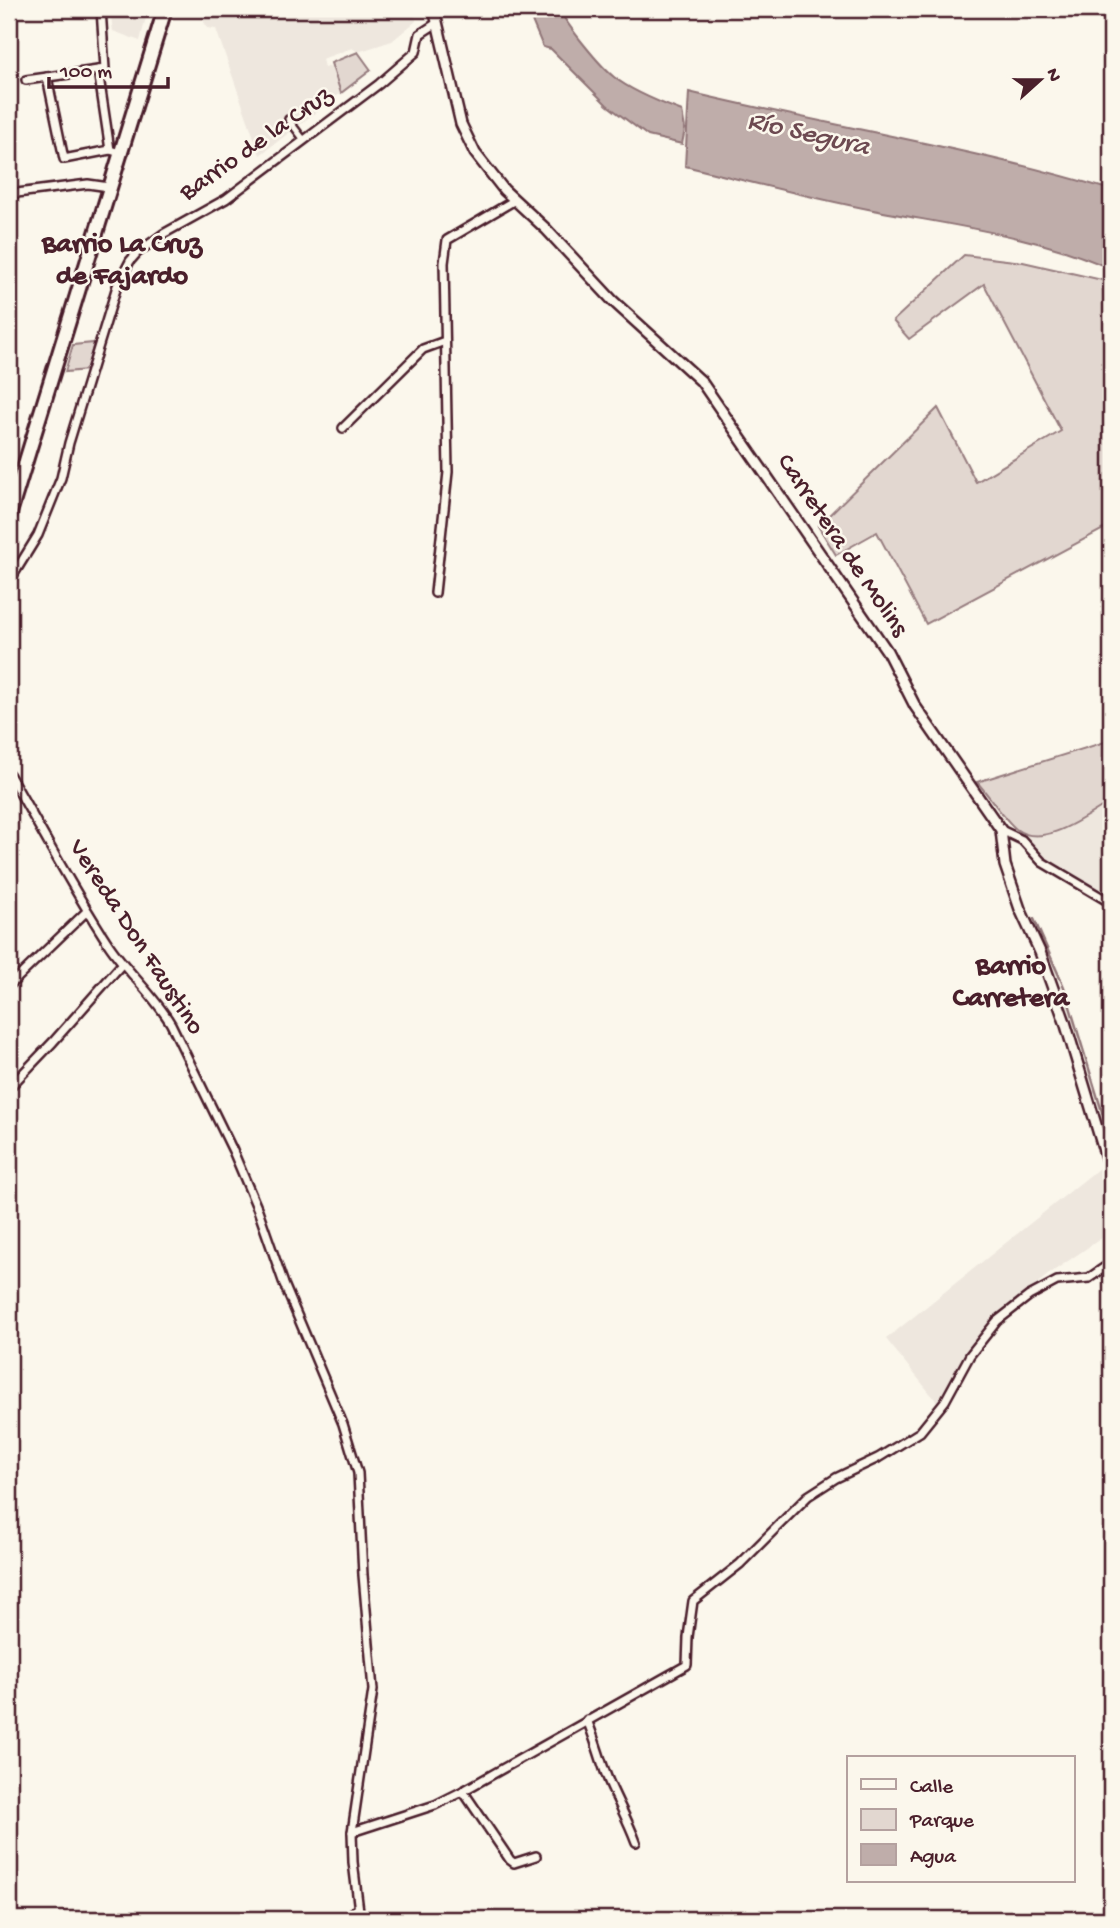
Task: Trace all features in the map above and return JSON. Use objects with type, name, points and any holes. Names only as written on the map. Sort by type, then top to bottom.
[{"type":"main road","points":[[9,516],[109,187],[115,152],[163,10]]},
{"type":"street","points":[[26,80],[105,69],[101,9]]},
{"type":"street","name":"Carretera de Molins","points":[[434,9],[461,124],[475,153],[515,200],[613,301],[701,381],[865,618],[887,651],[915,706],[1001,831],[1005,864],[1065,1022],[1111,1174]]},
{"type":"street","name":"Barrio de la Cruz","points":[[9,582],[38,535],[61,478],[117,286],[137,253],[226,199],[379,84],[416,52],[420,34],[437,23]]},
{"type":"street","points":[[47,78],[64,159],[115,152],[98,69]]},
{"type":"street","points":[[288,119],[304,140]]},
{"type":"street","points":[[9,194],[88,184],[109,187]]},
{"type":"street","points":[[435,593],[448,472],[446,240],[515,200]]},
{"type":"street","points":[[343,428],[423,349],[445,341]]},
{"type":"street","name":"Vereda Don Faustino","points":[[9,774],[87,911],[122,964],[161,1007],[221,1127],[258,1210],[284,1284],[343,1424],[358,1473],[373,1690],[352,1832],[360,1919]]},
{"type":"street","points":[[1001,831],[1022,840],[1042,862],[1111,903]]},
{"type":"street","points":[[9,986],[87,911]]},
{"type":"street","points":[[9,1088],[122,964]]},
{"type":"street","points":[[352,1832],[435,1805],[687,1665],[694,1601],[740,1564],[808,1496],[920,1432],[945,1401],[970,1355],[997,1321],[1030,1296],[1057,1281],[1089,1278],[1111,1263]]},
{"type":"street","points":[[587,1720],[605,1765],[606,1775],[636,1842]]},
{"type":"street","points":[[463,1791],[510,1860],[514,1863],[536,1856]]},
{"type":"street","points":[[346,1919],[358,1908]]},
{"type":"shaded area","points":[[110,9],[148,9],[140,41],[113,31]]},
{"type":"shaded area","points":[[198,9],[414,9],[416,21],[392,41],[358,52],[352,48],[322,59],[324,68],[331,66],[341,93],[260,155],[216,29],[207,28]]},
{"type":"shaded area","points":[[1111,801],[1111,899],[1041,855],[1017,830],[1037,837],[1048,835],[1075,823]]},
{"type":"shaded area","points":[[1103,1165],[1109,1181],[1109,1233],[1049,1274],[987,1324],[938,1403],[886,1339]]},
{"type":"green space","points":[[358,52],[371,70],[341,93],[331,63]]},
{"type":"green space","points":[[964,255],[1023,262],[1111,282],[1111,525],[926,624],[877,532],[836,555],[818,526],[938,408],[976,482],[1061,431],[984,284],[909,339],[893,321]]},
{"type":"green space","points":[[94,343],[87,370],[65,372],[73,345]]},
{"type":"green space","points":[[1111,740],[1111,801],[1078,822],[1052,833],[1027,834],[1016,829],[977,782]]},
{"type":"water","points":[[527,9],[559,9],[600,64],[614,77],[637,92],[682,111],[685,129],[682,144],[648,136],[607,105],[551,49],[543,47]]},
{"type":"water","name":"Río Segura","points":[[689,92],[1007,162],[1111,190],[1111,269],[1025,240],[826,200],[685,166]]},
{"type":"waterway","points":[[1034,919],[1064,987],[1111,1141]]},
{"type":"district","name":"Barrio La Cruz de Fajardo","points":[[122,261]]},
{"type":"district","name":"Barrio Carretera","points":[[1011,983]]}]
